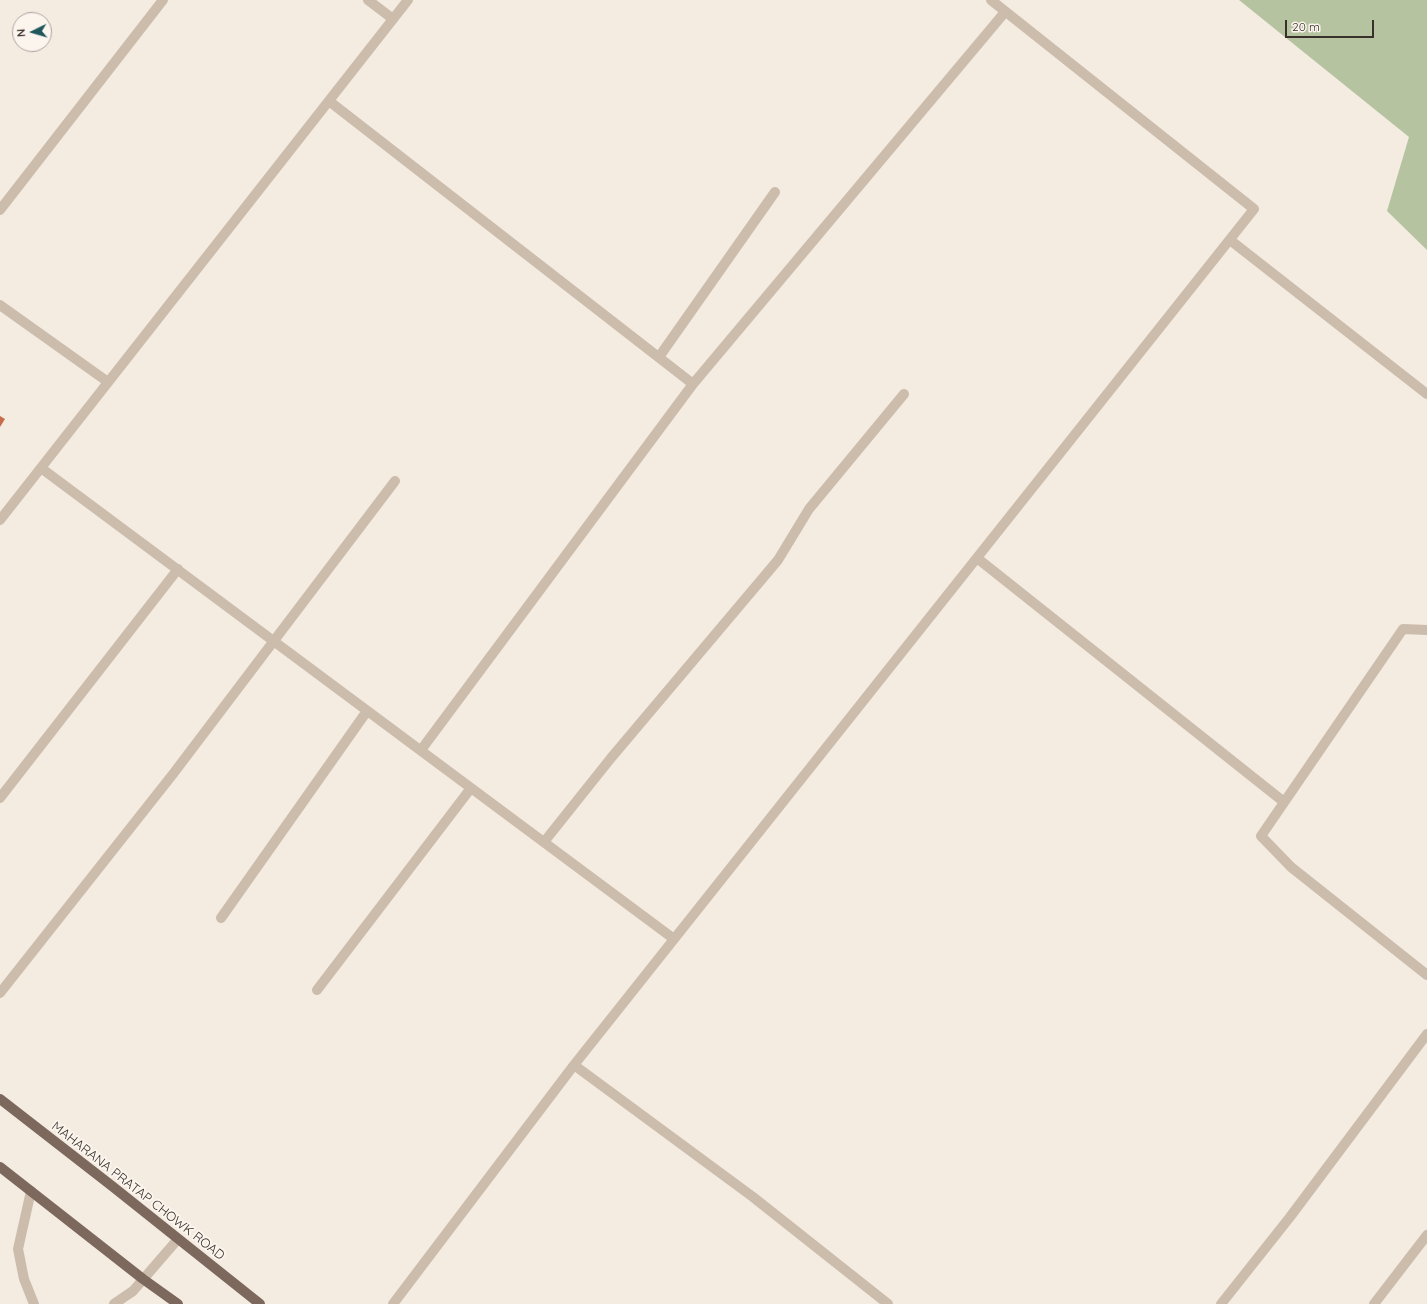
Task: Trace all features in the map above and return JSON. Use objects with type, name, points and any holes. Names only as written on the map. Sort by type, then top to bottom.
[{"type":"main road","name":"MAHARANA PRATAP CHOWK ROAD","points":[[0,1098],[260,1304]]},
{"type":"main road","points":[[0,1167],[143,1279],[178,1304]]},
{"type":"street","points":[[0,210],[163,0]]},
{"type":"street","points":[[368,0],[393,19]]},
{"type":"street","points":[[0,520],[408,0]]},
{"type":"street","points":[[393,1304],[574,1065],[1254,209],[991,0]]},
{"type":"street","points":[[421,750],[693,384],[1005,12]]},
{"type":"street","points":[[329,101],[693,384]]},
{"type":"street","points":[[659,357],[775,192]]},
{"type":"street","points":[[1230,240],[1427,394]]},
{"type":"street","points":[[0,305],[108,382]]},
{"type":"street","points":[[544,842],[611,758],[778,560],[809,510],[904,394]]},
{"type":"street","points":[[41,468],[674,939]]},
{"type":"street","points":[[0,993],[173,774],[395,481]]},
{"type":"street","points":[[977,558],[1284,802]]},
{"type":"street","points":[[0,798],[178,569]]},
{"type":"street","points":[[1427,630],[1403,629],[1261,836],[1292,867],[1427,975]]},
{"type":"street","points":[[221,918],[367,711]]},
{"type":"street","points":[[317,990],[471,788]]},
{"type":"street","points":[[1221,1304],[1290,1217],[1427,1034]]},
{"type":"street","points":[[574,1065],[752,1197],[888,1304]]},
{"type":"street","points":[[31,1191],[18,1249],[24,1279],[34,1304]]},
{"type":"street","points":[[1374,1304],[1427,1235]]},
{"type":"street","points":[[114,1304],[133,1291],[178,1239]]},
{"type":"green space","points":[[1239,0],[1427,0],[1427,250],[1387,211],[1409,137]]},
{"type":"building","points":[[0,416],[5,419],[0,427]]}]
